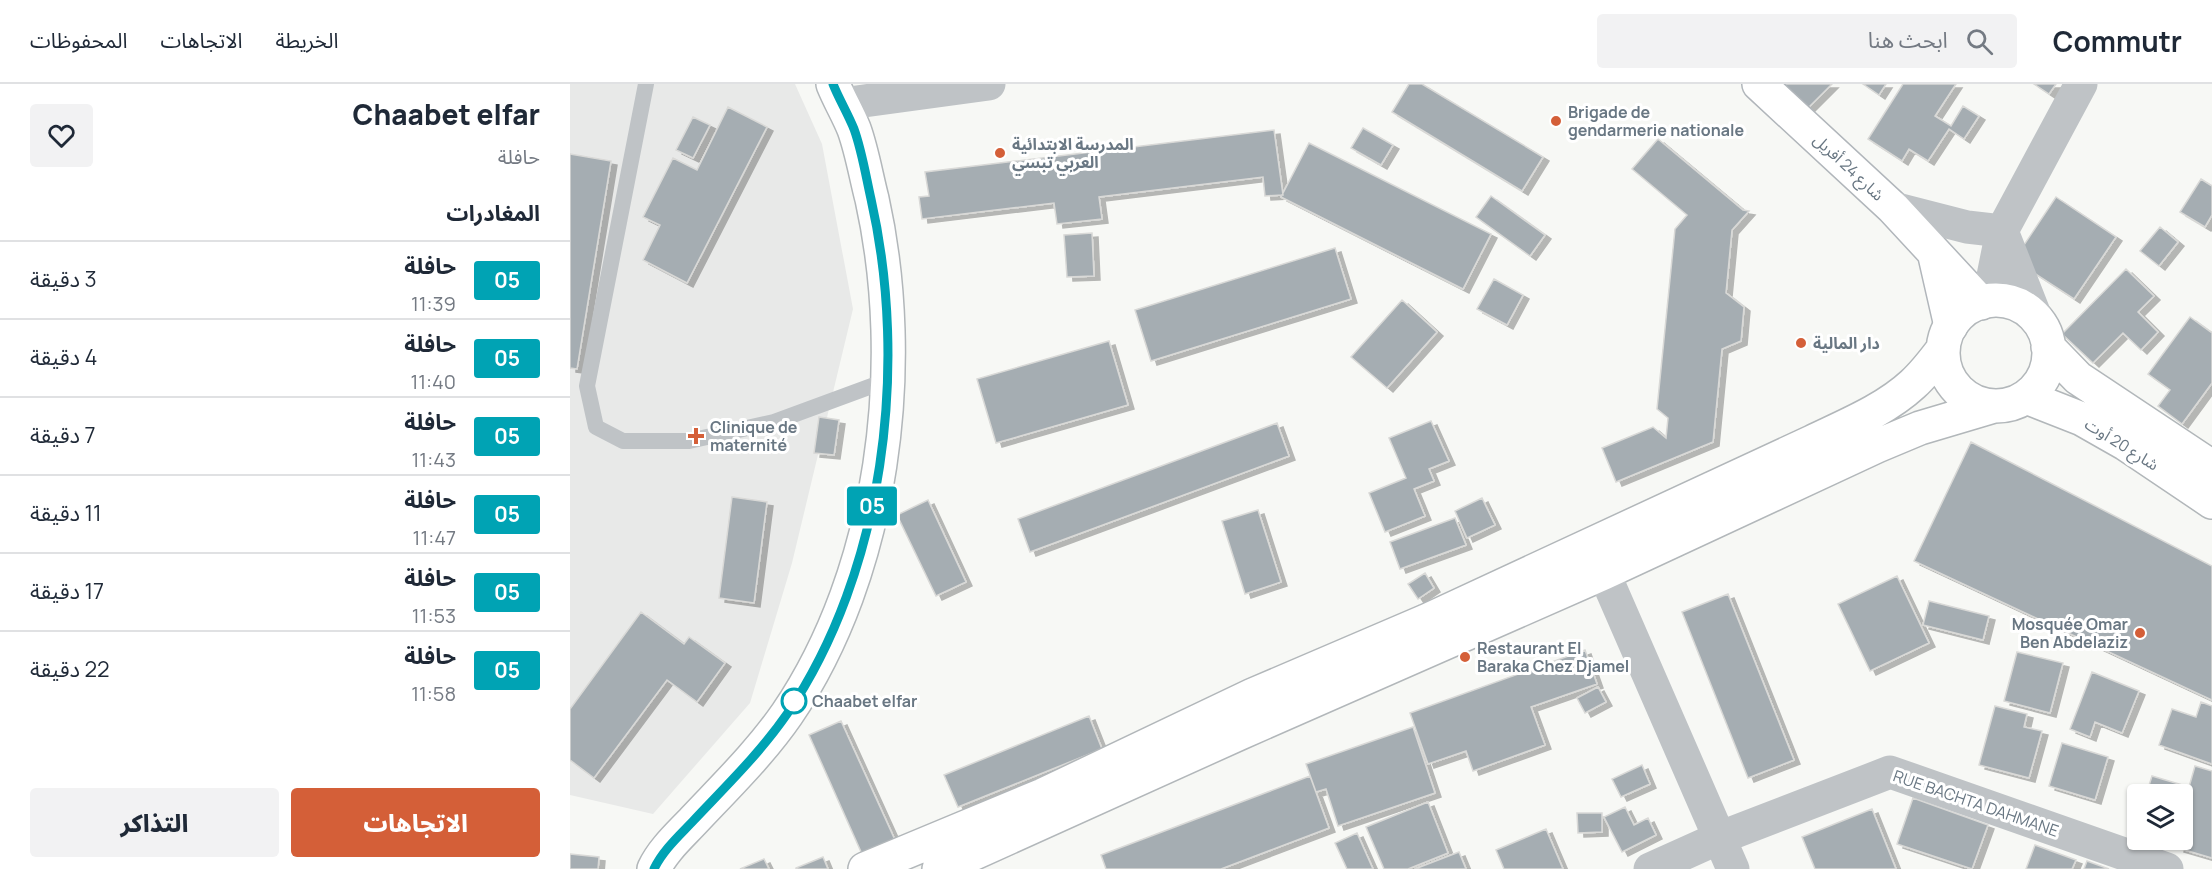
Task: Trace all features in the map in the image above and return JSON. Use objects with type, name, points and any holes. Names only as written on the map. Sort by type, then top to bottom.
[{"type":"main road","name":"شارع 24 أفريل","points":[[1759,84],[1893,207],[1935,255],[1984,302]]},
{"type":"main road","points":[[654,869],[669,848],[761,747],[809,677],[847,597],[866,535],[880,460],[888,380],[887,322],[877,222],[854,130],[837,94]]},
{"type":"main road","points":[[1935,255],[1947,338],[1945,366],[1956,388],[1970,399],[1994,406]]},
{"type":"main road","points":[[865,869],[1043,795],[1253,695],[1426,621],[1857,420],[1899,396],[1913,385],[1947,338],[1961,314],[1984,302],[2015,304],[2023,308],[2042,333],[2048,362],[2044,375],[2026,397],[2010,404],[1994,406],[1920,428],[1877,446],[1604,573],[1251,728],[939,869]]},
{"type":"main road","name":"شارع 20 أوت","points":[[2042,333],[2078,378],[2212,467]]},
{"type":"main road","name":"شارع 20 أوت","points":[[2026,397],[2082,419],[2126,444],[2212,502]]},
{"type":"street","points":[[837,94],[989,84]]},
{"type":"street","points":[[1984,302],[2002,231],[2080,84]]},
{"type":"street","points":[[1893,207],[1966,227],[2002,231]]},
{"type":"street","points":[[2002,231],[2042,333]]},
{"type":"street","points":[[1604,573],[1733,869]]},
{"type":"street","name":"RUE BACHTA DAHMANE","points":[[1650,869],[1719,838],[1890,772],[2167,869]]},
{"type":"lane","points":[[646,84],[587,386],[596,426],[623,441],[689,441],[774,422],[888,380]]},
{"type":"lane","points":[[1591,543],[1604,573]]},
{"type":"shaded area","name":"Clinique de maternité","points":[[570,84],[795,84],[822,144],[853,309],[792,563],[750,703],[653,814],[570,795]]},
{"type":"building","points":[[1409,84],[1422,84],[1543,157],[1522,191],[1392,112]]},
{"type":"building","points":[[1784,84],[1832,84],[1806,110],[1782,86]]},
{"type":"building","points":[[1863,84],[1886,84],[1879,95]]},
{"type":"building","points":[[1903,84],[1956,84],[1935,116],[1951,126],[1963,106],[1979,116],[1964,139],[1949,129],[1928,161],[1909,149],[1902,161],[1868,139]]},
{"type":"building","points":[[2034,84],[2056,84],[2049,94]]},
{"type":"building","points":[[728,107],[767,127],[687,283],[643,260],[660,225],[643,217],[673,158],[697,170]]},
{"type":"building","points":[[693,117],[710,125],[693,158],[676,150]]},
{"type":"building","points":[[1363,128],[1393,145],[1381,165],[1351,148]]},
{"type":"building","points":[[1274,130],[1283,195],[1265,196],[1263,177],[1099,197],[1102,219],[1057,224],[1054,203],[922,219],[919,197],[929,196],[925,172]]},
{"type":"building","points":[[1658,139],[1743,210],[1749,211],[1732,230],[1726,293],[1744,307],[1741,341],[1722,349],[1713,442],[1616,482],[1602,448],[1653,427],[1666,438],[1668,418],[1657,409],[1675,229],[1687,215],[1632,169]]},
{"type":"building","points":[[1309,143],[1491,234],[1463,289],[1281,197]]},
{"type":"building","points":[[570,154],[611,161],[577,369],[570,368]]},
{"type":"building","points":[[2201,179],[2212,186],[2212,215],[2205,227],[2180,212]]},
{"type":"building","points":[[1491,196],[1545,235],[1530,256],[1476,217]]},
{"type":"building","points":[[2056,197],[2116,237],[2074,299],[2014,260]]},
{"type":"building","points":[[2160,227],[2178,242],[2159,266],[2140,251]]},
{"type":"building","points":[[1092,233],[1094,276],[1067,277],[1064,235]]},
{"type":"building","points":[[1335,248],[1351,299],[1151,361],[1135,310]]},
{"type":"building","points":[[2126,269],[2154,296],[2138,312],[2158,332],[2141,350],[2123,333],[2093,363],[2062,334]]},
{"type":"building","points":[[1494,279],[1523,295],[1507,325],[1477,309]]},
{"type":"building","points":[[1402,300],[1437,332],[1387,388],[1351,357]]},
{"type":"building","points":[[2190,317],[2212,333],[2212,383],[2182,424],[2158,406],[2170,390],[2148,374]]},
{"type":"building","points":[[1109,341],[1128,405],[996,443],[977,379]]},
{"type":"building","points":[[819,417],[839,420],[834,455],[814,453]]},
{"type":"building","points":[[1431,421],[1449,461],[1429,469],[1434,481],[1414,489],[1425,516],[1385,532],[1369,493],[1406,478],[1389,438]]},
{"type":"building","points":[[1277,423],[1289,456],[1030,552],[1018,519]]},
{"type":"building","name":"Mosquée Omar Ben Abdelaziz","points":[[1971,442],[2212,566],[2212,700],[1914,561]]},
{"type":"building","points":[[732,497],[767,502],[754,603],[719,598]]},
{"type":"building","points":[[1482,498],[1495,525],[1467,538],[1455,511]]},
{"type":"building","points":[[928,500],[966,582],[936,596],[897,515]]},
{"type":"building","points":[[1258,510],[1281,582],[1245,594],[1222,521]]},
{"type":"building","points":[[1455,518],[1466,545],[1400,569],[1390,542]]},
{"type":"building","points":[[1425,573],[1434,588],[1418,599],[1408,584]]},
{"type":"building","points":[[1897,576],[1929,643],[1870,671],[1838,604]]},
{"type":"building","points":[[1728,594],[1794,760],[1748,778],[1682,612]]},
{"type":"building","points":[[1929,601],[1989,616],[1983,640],[1923,625]]},
{"type":"building","points":[[641,612],[684,644],[689,637],[725,663],[697,702],[667,680],[594,778],[570,760],[570,709]]},
{"type":"building","points":[[1585,650],[1597,684],[1531,707],[1545,745],[1473,771],[1466,751],[1428,764],[1410,713]]},
{"type":"building","points":[[2017,652],[2063,663],[2050,713],[2004,701]]},
{"type":"building","points":[[2092,672],[2139,691],[2122,733],[2095,722],[2090,737],[2070,729]]},
{"type":"building","points":[[1598,687],[1606,702],[1585,713],[1577,698]]},
{"type":"building","points":[[2201,702],[2212,706],[2212,764],[2159,745],[2172,709],[2196,717]]},
{"type":"building","points":[[1995,706],[2027,714],[2024,727],[2042,731],[2029,778],[1979,765]]},
{"type":"building","points":[[1089,716],[1102,749],[958,807],[944,775]]},
{"type":"building","points":[[841,721],[895,840],[862,854],[809,735]]},
{"type":"building","points":[[1413,727],[1435,793],[1338,826],[1326,789],[1316,792],[1306,764]]},
{"type":"building","points":[[2062,743],[2108,757],[2095,800],[2049,786]]},
{"type":"building","points":[[1642,765],[1650,784],[1621,797],[1612,779]]},
{"type":"building","points":[[2195,766],[2212,771],[2212,858],[2185,850],[2193,850],[2193,784],[2190,784]]},
{"type":"building","points":[[1310,776],[1329,828],[1221,869],[1106,869],[1101,855]]},
{"type":"building","points":[[2152,776],[2179,784],[2149,784]]},
{"type":"building","points":[[1913,798],[1988,825],[1972,869],[1897,844]]},
{"type":"building","points":[[1428,802],[1448,853],[1408,869],[1384,869],[1366,827]]},
{"type":"building","points":[[1625,807],[1634,825],[1648,818],[1656,835],[1622,852],[1604,817]]},
{"type":"building","points":[[1872,809],[1896,869],[1815,869],[1802,837]]},
{"type":"building","points":[[1577,813],[1602,813],[1602,832],[1578,833]]},
{"type":"building","points":[[1546,829],[1563,869],[1504,869],[1496,850]]},
{"type":"building","points":[[1357,833],[1373,869],[1347,869],[1335,843]]},
{"type":"building","points":[[2035,845],[2076,860],[2072,869],[2026,869]]},
{"type":"building","points":[[1459,852],[1466,869],[1415,869]]},
{"type":"building","points":[[570,854],[599,857],[598,869],[570,869]]},
{"type":"building","points":[[823,857],[828,869],[796,869],[796,868]]},
{"type":"building","points":[[764,859],[769,869],[740,869]]},
{"type":"building","points":[[2087,861],[2109,869],[2084,869]]},
{"type":"bus line","name":"05","points":[[654,869],[669,848],[761,747],[786,714],[809,677],[847,597],[866,535],[880,460],[888,380],[886,306],[877,222],[867,179],[854,130],[833,84]]},
{"type":"place","name":"Brigade de gendarmerie nationale","points":[[1556,121]]},
{"type":"place","name":"المدرسة الابتدائية العربي تبسي","points":[[1000,153]]},
{"type":"place","name":"دار المالية","points":[[1801,343]]},
{"type":"place","name":"Clinique de maternité","points":[[696,436]]},
{"type":"place","name":"Mosquée Omar Ben Abdelaziz","points":[[2140,633]]},
{"type":"place","name":"Restaurant El Baraka Chez Djamel","points":[[1465,657]]},
{"type":"place","name":"Chaabet elfar","points":[[794,701]]}]
